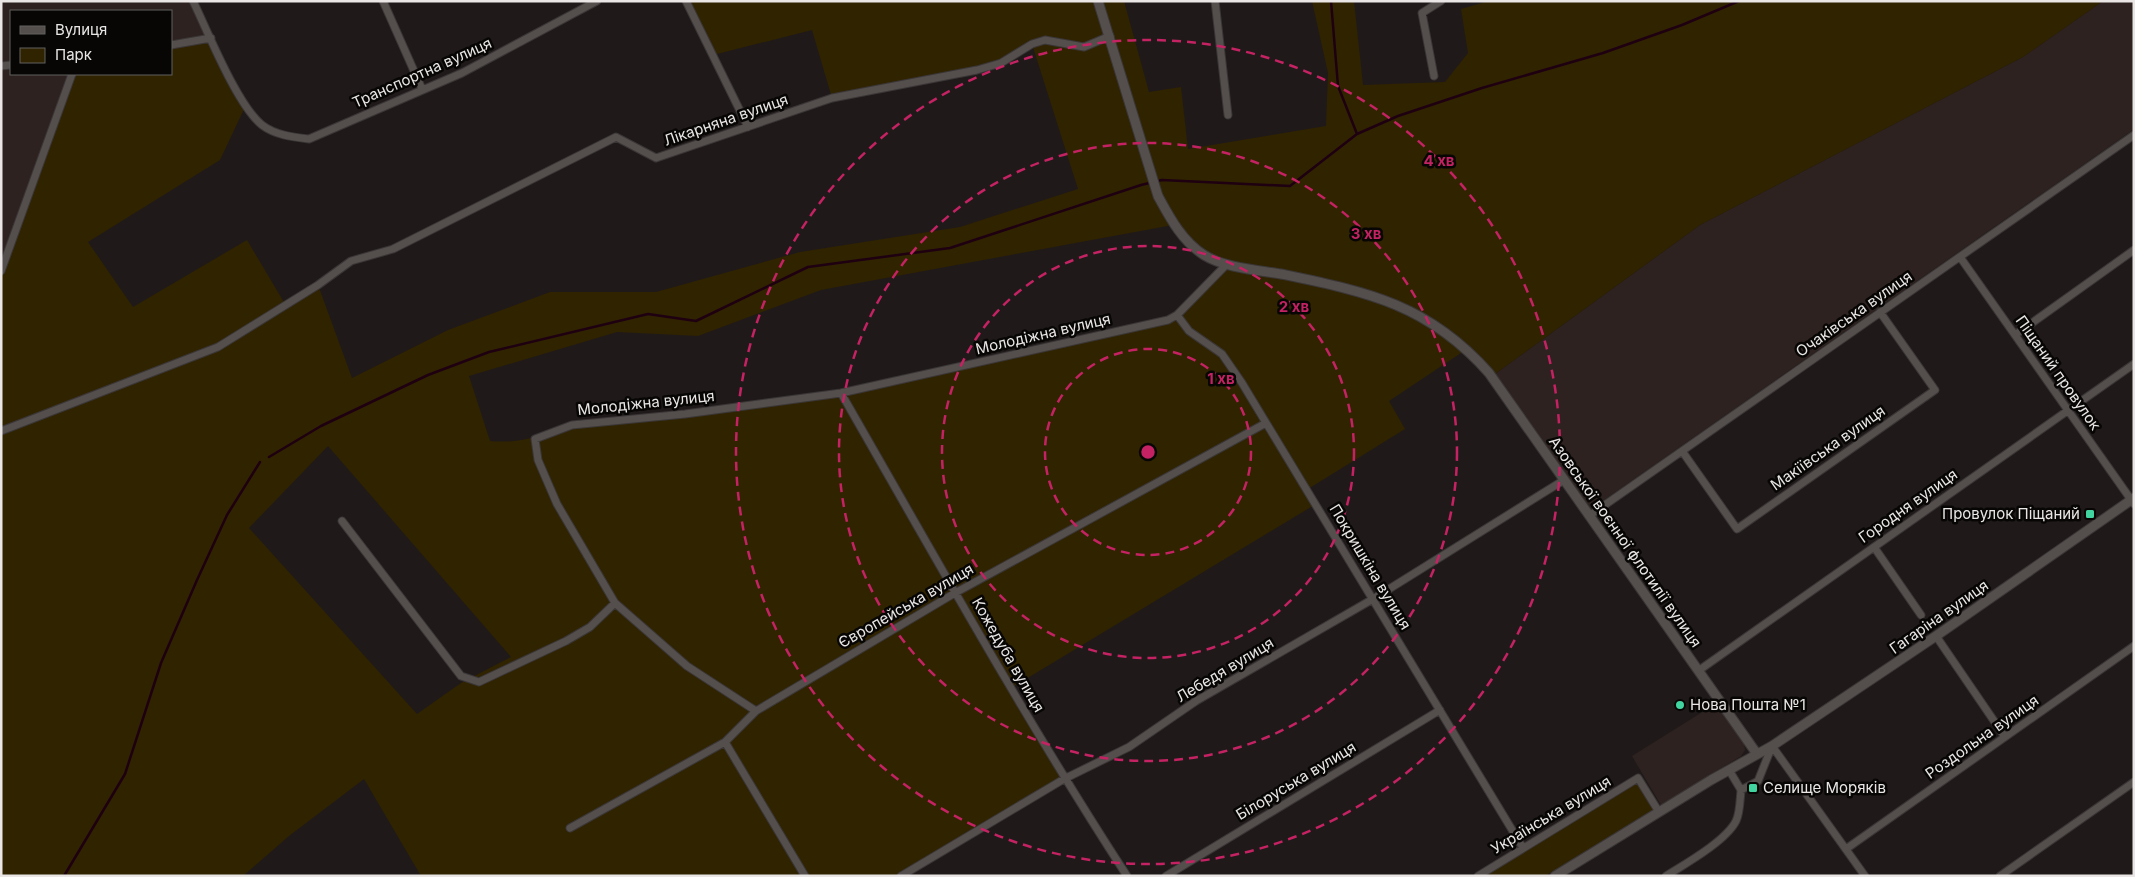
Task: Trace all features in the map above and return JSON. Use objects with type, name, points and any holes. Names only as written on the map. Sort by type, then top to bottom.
[{"type":"street","points":[[172,45],[211,38],[193,1]]},
{"type":"street","points":[[383,1],[422,89]]},
{"type":"street","name":"Транспортна вулиця","points":[[211,38],[245,107],[262,125],[286,137],[309,139],[462,73],[597,1]]},
{"type":"street","points":[[686,1],[748,127]]},
{"type":"street","name":"Азовської воєнної флотилії вулиця","points":[[1098,1],[1110,36],[1146,163],[1158,196],[1173,225],[1189,244],[1206,256],[1227,264],[1340,286],[1373,296],[1439,326],[1467,349],[1489,373],[1562,482],[1590,516],[1757,754]]},
{"type":"street","points":[[1215,1],[1228,115]]},
{"type":"street","points":[[1434,76],[1422,13],[1441,1]]},
{"type":"street","name":"Лікарняна вулиця","points":[[1,431],[218,348],[318,285],[351,260],[393,249],[616,137],[656,158],[832,98],[977,70],[1001,62],[1032,44],[1046,40],[1084,47],[1110,36]]},
{"type":"street","points":[[1,271],[72,75]]},
{"type":"street","name":"Очаківська вулиця","points":[[1590,516],[2134,135]]},
{"type":"street","points":[[2015,335],[2134,250]]},
{"type":"street","name":"Піщаний провулок","points":[[1960,257],[2133,501]]},
{"type":"street","name":"Молодіжна вулиця","points":[[615,603],[557,504],[538,460],[536,439],[572,425],[685,414],[841,393],[1168,320],[1177,315],[1227,264]]},
{"type":"street","name":"Макіївська вулиця","points":[[1682,451],[1736,529],[1935,390],[1880,312]]},
{"type":"street","name":"Покришкіна вулиця","points":[[1177,315],[1189,331],[1222,354],[1266,423],[1523,848]]},
{"type":"street","name":"Городня вулиця","points":[[1698,670],[2134,364]]},
{"type":"street","name":"Кожедуба вулиця","points":[[841,393],[1064,779],[1127,876]]},
{"type":"street","name":"Європейська вулиця","points":[[570,828],[725,742],[756,711],[955,592],[1266,423]]},
{"type":"street","name":"Лебедя вулиця","points":[[902,876],[1064,779],[1129,747],[1196,701],[1373,599],[1562,482]]},
{"type":"street","name":"Гагаріна вулиця","points":[[1555,876],[1729,770],[1772,746],[2133,501]]},
{"type":"street","points":[[342,521],[461,676],[479,682],[566,641],[590,627],[615,603],[687,666],[756,711]]},
{"type":"street","points":[[1874,547],[1921,615]]},
{"type":"street","points":[[1936,636],[2006,737]]},
{"type":"street","name":"Роздольна вулиця","points":[[1846,849],[2134,646]]},
{"type":"street","name":"Білоруська вулиця","points":[[1166,876],[1440,710]]},
{"type":"street","points":[[725,742],[805,876]]},
{"type":"street","points":[[1741,790],[1758,781],[1772,746]]},
{"type":"street","points":[[1772,746],[1865,876]]},
{"type":"street","points":[[1666,876],[1698,856],[1734,824],[1738,817],[1741,790],[1729,770]]},
{"type":"street","name":"Українська вулиця","points":[[1478,876],[1638,778],[1659,812]]},
{"type":"street","points":[[2000,876],[2134,782]]},
{"type":"shaded area","points":[[1,1],[193,1],[211,38],[172,45],[172,10],[10,10],[10,75],[72,75],[1,271]]},
{"type":"shaded area","points":[[2103,1],[2134,1],[2134,129],[1591,509],[1495,374],[1700,225],[2023,57]]},
{"type":"shaded area","points":[[1717,703],[1744,744],[1745,750],[1741,756],[1661,805],[1632,756]]},
{"type":"green space","points":[[686,1],[1124,1],[1149,92],[1181,87],[1188,149],[1326,126],[1328,73],[1312,1],[1354,1],[1363,85],[1445,82],[1468,53],[1461,9],[1489,1],[2103,1],[2023,57],[1700,225],[1495,374],[1459,337],[1442,328],[1467,349],[1389,401],[1405,429],[1308,489],[1316,504],[1011,688],[1064,779],[901,876],[421,876],[364,779],[289,836],[243,876],[1,876],[1,271],[72,75],[172,75],[172,45],[211,38],[245,107],[220,160],[88,242],[133,307],[247,240],[285,304],[318,285],[352,378],[448,330],[550,292],[656,292],[800,252],[960,227],[1078,189],[1032,44],[1001,63],[832,98],[812,30],[713,55]],"holes":[[[1173,225],[1205,256],[1227,264],[1168,320],[841,393],[572,425],[532,438],[501,442],[490,441],[469,376],[617,332],[698,336],[821,290]],[[328,446],[511,657],[461,683],[417,714],[249,528]]]},
{"type":"green space","points":[[1638,778],[1656,808],[1545,876],[1478,876]]},
{"type":"waterway","points":[[1331,1],[1338,86],[1357,134]]},
{"type":"waterway","points":[[269,457],[321,426],[428,375],[489,352],[648,314],[696,321],[808,267],[950,248],[1141,185],[1162,180],[1290,186],[1357,134],[1398,116],[1482,88],[1603,53],[1682,25],[1739,1]]},
{"type":"waterway","points":[[64,876],[125,774],[161,663],[227,515],[260,462]]},
{"type":"place","name":"Провулок Піщаний","points":[[2090,514]]},
{"type":"place","name":"Нова Пошта №1","points":[[1680,705]]},
{"type":"place","name":"Селище Моряків","points":[[1753,788]]}]
